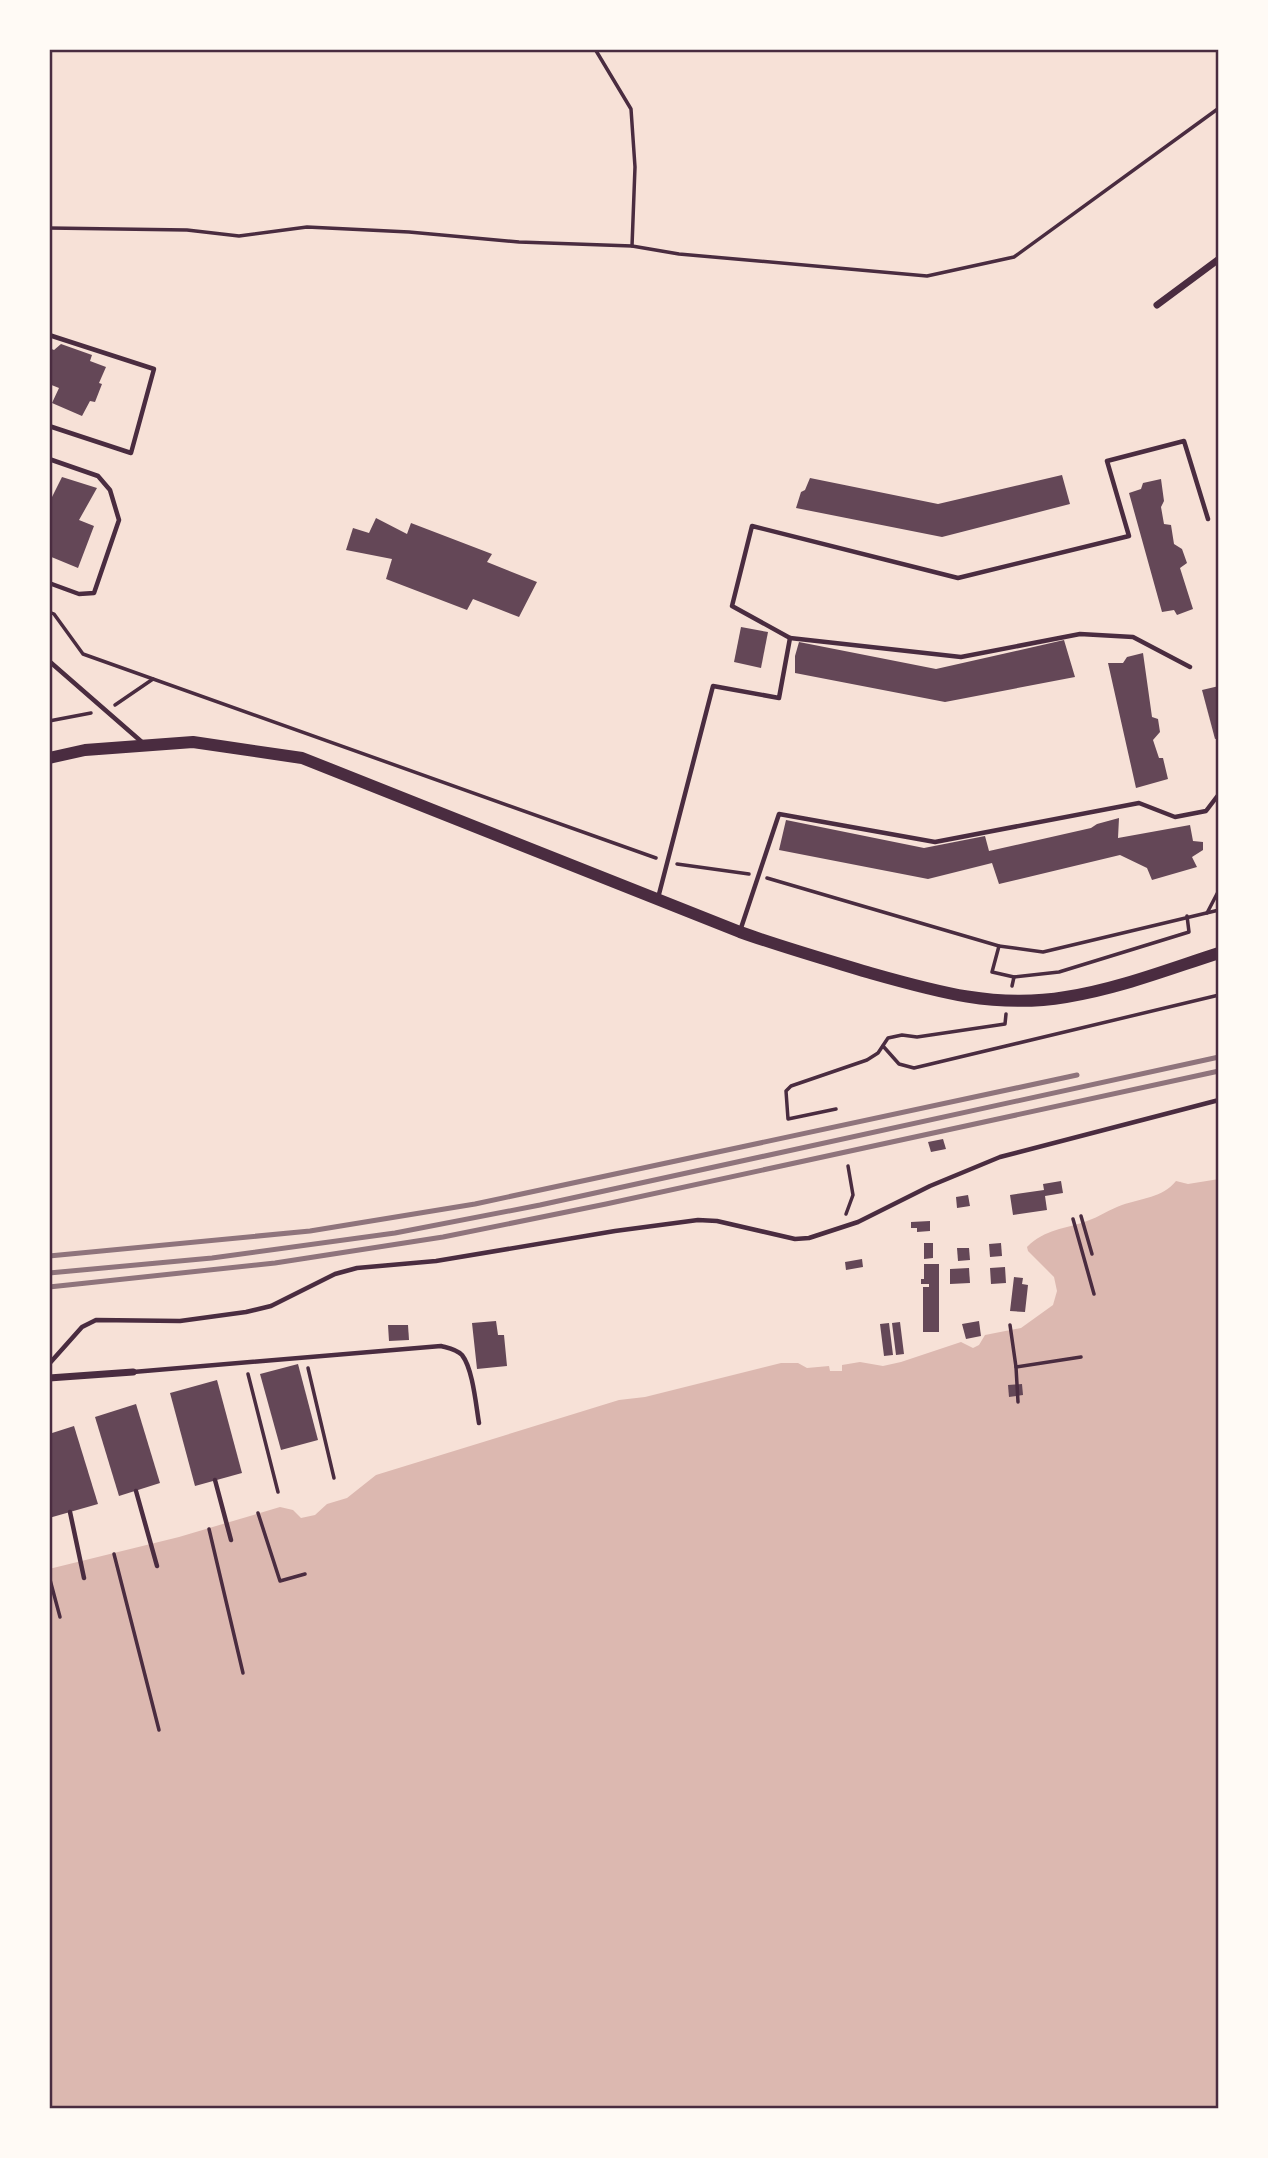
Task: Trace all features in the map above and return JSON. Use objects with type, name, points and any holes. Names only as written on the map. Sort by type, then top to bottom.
[{"type":"street","points":[[1157,306],[1219,259]]},
{"type":"street","points":[[49,758],[85,750],[193,742],[302,758],[740,932],[788,949],[968,998],[1009,1002],[1066,997],[1096,991],[1219,953]]},
{"type":"street","points":[[49,1378],[133,1372]]},
{"type":"lane","points":[[49,335],[154,369],[131,453],[49,426]]},
{"type":"lane","points":[[1190,667],[1133,637],[1080,634],[961,657],[790,638],[732,606],[752,526],[958,578],[1129,536],[1107,461],[1184,441],[1208,519]]},
{"type":"lane","points":[[49,459],[98,476],[110,490],[119,520],[94,593],[79,594],[49,583]]},
{"type":"lane","points":[[657,899],[713,686],[779,698],[790,638]]},
{"type":"lane","points":[[49,661],[147,746]]},
{"type":"lane","points":[[740,932],[779,814],[935,842],[1139,803],[1175,817],[1206,811],[1219,794]]},
{"type":"lane","points":[[49,1364],[82,1327],[96,1320],[180,1321],[246,1312],[271,1306],[335,1274],[357,1268],[436,1261],[674,1222],[717,1221],[801,1239],[842,1228],[930,1186],[1000,1157],[1219,1100]]},
{"type":"lane","points":[[133,1372],[441,1346],[461,1354],[467,1367],[479,1423]]},
{"type":"lane","points":[[215,1480],[231,1540]]},
{"type":"lane","points":[[136,1491],[158,1566]]},
{"type":"lane","points":[[70,1512],[84,1578]]},
{"type":"path","points":[[595,49],[631,109],[635,167],[632,246]]},
{"type":"path","points":[[49,228],[187,230],[239,236],[307,227],[409,232],[519,242],[632,246],[679,254],[927,276],[1014,257],[1219,108]]},
{"type":"path","points":[[49,612],[54,614],[83,653],[667,862],[760,876],[999,946],[1043,952],[1219,910]]},
{"type":"path","points":[[1207,913],[1219,890]]},
{"type":"path","points":[[999,946],[992,972],[1014,976],[1059,972],[1189,932],[1187,916]]},
{"type":"path","points":[[836,1109],[788,1119],[786,1091],[791,1086],[867,1060],[878,1054],[888,1038],[917,1037],[1005,1024],[1014,976]]},
{"type":"path","points":[[883,1046],[899,1064],[914,1068],[1219,995]]},
{"type":"path","points":[[842,1228],[853,1195],[848,1166]]},
{"type":"path","points":[[1081,1216],[1092,1254]]},
{"type":"path","points":[[1073,1219],[1094,1294]]},
{"type":"path","points":[[1010,1325],[1018,1402]]},
{"type":"path","points":[[305,1356],[334,1478]]},
{"type":"path","points":[[1016,1367],[1081,1356]]},
{"type":"path","points":[[245,1361],[278,1492]]},
{"type":"path","points":[[258,1513],[280,1581],[305,1574]]},
{"type":"path","points":[[209,1529],[243,1673]]},
{"type":"path","points":[[114,1554],[159,1730]]},
{"type":"path","points":[[49,1576],[60,1617]]},
{"type":"shaded area","points":[[1219,1179],[1219,2109],[49,2109],[49,1569],[179,1537],[280,1507],[293,1510],[301,1518],[315,1515],[327,1504],[347,1498],[376,1475],[619,1400],[645,1397],[781,1363],[798,1363],[807,1368],[829,1366],[830,1371],[842,1371],[842,1365],[860,1362],[883,1366],[961,1342],[973,1348],[979,1345],[985,1335],[1021,1328],[1053,1305],[1057,1291],[1054,1277],[1028,1251],[1027,1247],[1034,1241],[1048,1233],[1158,1194],[1176,1181],[1188,1184]]},
{"type":"building","points":[[61,344],[92,355],[90,361],[106,367],[95,402],[90,401],[82,416],[52,403],[59,388],[49,384],[49,348],[54,350]]},
{"type":"building","points":[[1062,475],[1070,504],[942,537],[796,508],[801,492],[805,490],[810,478],[938,504]]},
{"type":"building","points":[[62,477],[97,488],[79,520],[94,526],[78,568],[49,556],[49,503]]},
{"type":"building","points":[[1161,479],[1164,524],[1171,525],[1174,544],[1182,549],[1187,563],[1180,568],[1193,609],[1177,615],[1174,610],[1162,612],[1129,493],[1141,489],[1143,483]]},
{"type":"building","points":[[376,518],[407,534],[411,523],[492,554],[487,562],[537,582],[519,617],[473,599],[467,610],[386,579],[392,559],[346,550],[353,528],[369,533]]},
{"type":"building","points":[[741,627],[768,632],[761,668],[734,662]]},
{"type":"building","points":[[1064,640],[1075,677],[945,702],[795,673],[795,656],[799,642],[936,669]]},
{"type":"building","points":[[1143,653],[1152,717],[1158,719],[1160,732],[1153,740],[1159,758],[1163,758],[1168,779],[1136,788],[1108,663],[1123,663],[1127,657]]},
{"type":"building","points":[[1219,686],[1219,738],[1215,739],[1202,690]]},
{"type":"building","points":[[1119,818],[1118,838],[1190,825],[1193,841],[1203,842],[1203,850],[1192,857],[1197,867],[1152,880],[1147,868],[1120,855],[999,884],[992,863],[928,879],[779,850],[786,820],[924,848],[985,836],[989,851],[1091,828]]},
{"type":"building","points":[[943,1139],[946,1149],[931,1152],[928,1142]]},
{"type":"building","points":[[1061,1181],[1063,1193],[1045,1196],[1047,1210],[1013,1215],[1010,1195],[1044,1190],[1043,1184]]},
{"type":"building","points":[[968,1195],[970,1206],[957,1208],[956,1197]]},
{"type":"building","points":[[930,1221],[930,1231],[917,1232],[917,1228],[911,1228],[911,1222]]},
{"type":"building","points":[[924,1243],[933,1243],[933,1258],[924,1259]]},
{"type":"building","points":[[1001,1243],[1002,1256],[990,1257],[989,1244]]},
{"type":"building","points":[[957,1248],[969,1248],[970,1260],[958,1261]]},
{"type":"building","points":[[862,1259],[863,1267],[846,1270],[845,1262]]},
{"type":"building","points":[[924,1264],[939,1264],[939,1332],[923,1332],[923,1287],[929,1287],[929,1284],[921,1284],[921,1279],[924,1279]]},
{"type":"building","points":[[1005,1267],[1006,1283],[991,1284],[990,1268]]},
{"type":"building","points":[[969,1268],[970,1283],[950,1284],[950,1269]]},
{"type":"building","points":[[1014,1277],[1023,1278],[1022,1284],[1028,1285],[1025,1312],[1010,1311]]},
{"type":"building","points":[[496,1321],[498,1335],[504,1335],[507,1366],[477,1369],[472,1323]]},
{"type":"building","points":[[979,1321],[981,1336],[966,1339],[962,1324]]},
{"type":"building","points":[[900,1322],[904,1354],[896,1355],[892,1323]]},
{"type":"building","points":[[889,1323],[893,1355],[884,1356],[880,1324]]},
{"type":"building","points":[[388,1325],[408,1325],[409,1340],[389,1341]]},
{"type":"building","points":[[298,1364],[318,1440],[281,1450],[260,1374]]},
{"type":"building","points":[[217,1380],[242,1473],[195,1486],[170,1393]]},
{"type":"building","points":[[1022,1384],[1023,1395],[1009,1397],[1008,1385]]},
{"type":"building","points":[[136,1404],[160,1483],[119,1496],[95,1417]]},
{"type":"building","points":[[74,1426],[98,1504],[49,1518],[49,1434]]},
{"type":"railway","points":[[49,1273],[212,1258],[395,1233],[540,1205],[1219,1057]]},
{"type":"railway","points":[[49,1287],[275,1263],[443,1237],[1219,1071]]},
{"type":"railway","points":[[49,1256],[310,1231],[475,1204],[1077,1075]]}]
